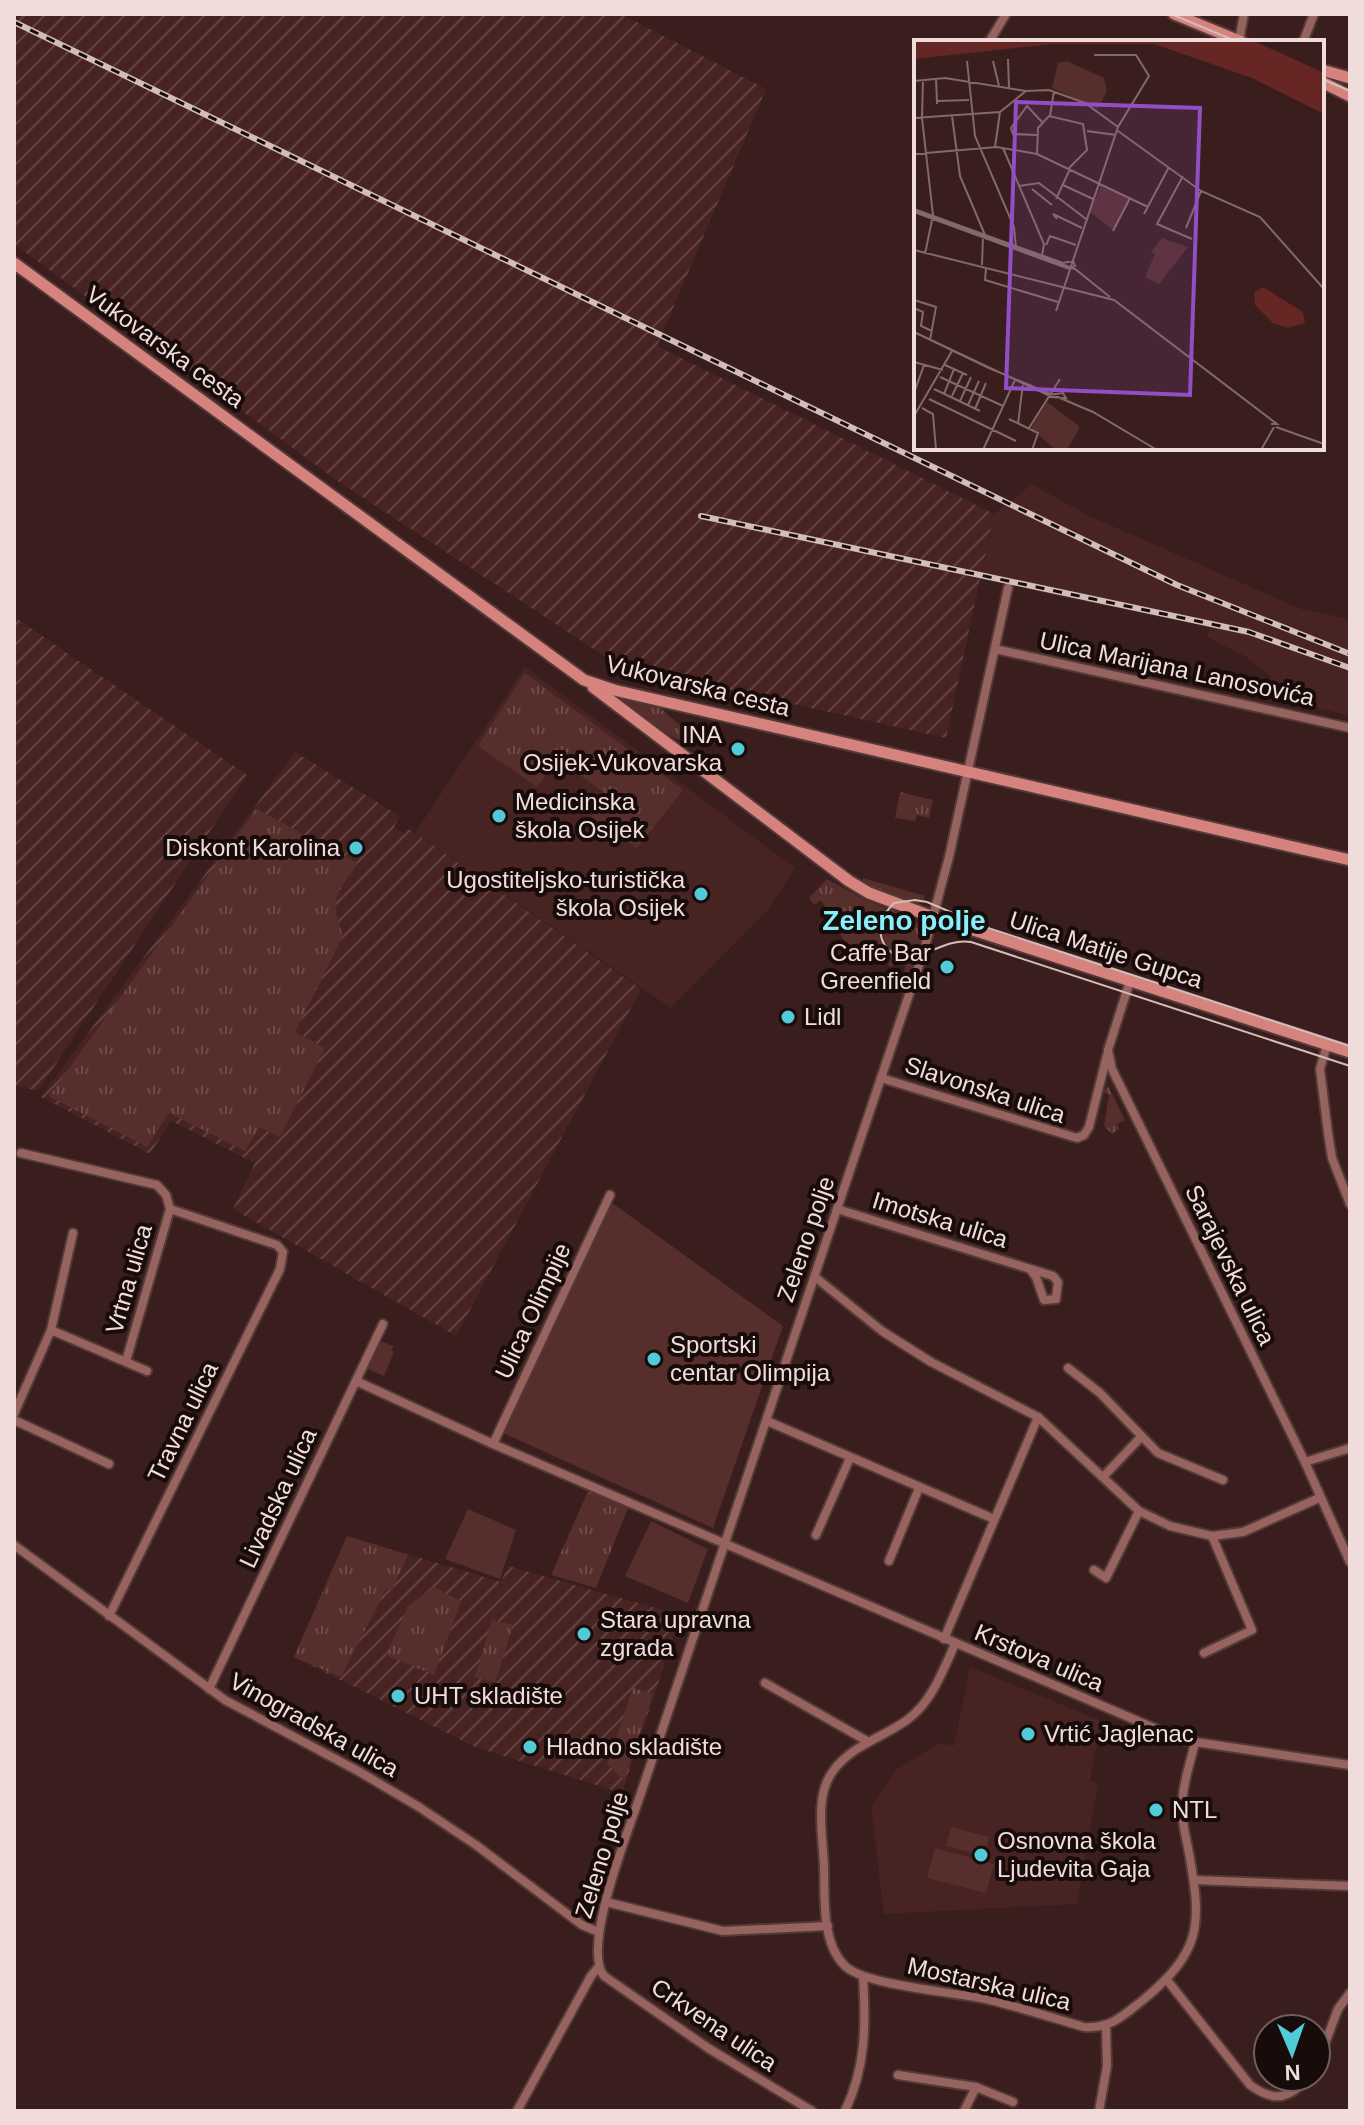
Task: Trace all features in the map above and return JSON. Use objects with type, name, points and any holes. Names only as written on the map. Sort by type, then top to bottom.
[{"type":"main road","points":[[1174,14],[1238,40]]},
{"type":"main road","points":[[1324,71],[1350,78]]},
{"type":"main road","points":[[1324,83],[1350,96]]},
{"type":"main road","name":"Vukovarska cesta","points":[[14,263],[584,680],[614,690],[1350,860]]},
{"type":"main road","name":"Ulica Matije Gupca","points":[[584,680],[854,885],[869,893],[933,917],[1350,1052]]},
{"type":"street","points":[[990,40],[1006,14]]},
{"type":"street","points":[[1240,40],[1244,14]]},
{"type":"street","points":[[1304,40],[1314,14]]},
{"type":"street","name":"Zeleno polje","points":[[599,1966],[599,1932],[606,1902],[933,917],[969,772],[1008,588]]},
{"type":"street","name":"Ulica Marijana Lanosovića","points":[[995,649],[1350,728]]},
{"type":"street","points":[[1108,1050],[1130,981]]},
{"type":"street","points":[[1327,1045],[1320,1069],[1328,1133],[1332,1158],[1350,1204]]},
{"type":"street","name":"Slavonska ulica","points":[[881,1078],[1072,1138],[1081,1137],[1089,1127],[1108,1050]]},
{"type":"street","name":"Sarajevska ulica","points":[[1108,1050],[1117,1081],[1305,1462],[1350,1562]]},
{"type":"street","name":"Vrtna ulica","points":[[21,1153],[157,1185],[166,1195],[170,1209],[126,1361]]},
{"type":"street","name":"Ulica Olimpije","points":[[493,1444],[610,1195]]},
{"type":"street","name":"Vrtna ulica","points":[[170,1209],[277,1245]]},
{"type":"street","name":"Imotska ulica","points":[[837,1209],[1030,1269]]},
{"type":"street","points":[[14,1414],[51,1330],[73,1233]]},
{"type":"street","name":"Travna ulica","points":[[109,1616],[280,1269],[283,1252],[277,1245]]},
{"type":"street","points":[[815,1277],[882,1331],[931,1362],[1038,1417],[1139,1511],[1170,1526],[1212,1536],[1243,1532],[1319,1498]]},
{"type":"street","name":"Livadska ulica","points":[[209,1689],[383,1324]]},
{"type":"street","points":[[51,1330],[147,1371]]},
{"type":"street","points":[[1068,1368],[1100,1393],[1158,1453],[1223,1480]]},
{"type":"street","points":[[356,1381],[493,1444],[725,1542]]},
{"type":"street","points":[[944,1639],[1038,1417]]},
{"type":"street","points":[[14,1420],[109,1464]]},
{"type":"street","points":[[767,1421],[994,1519]]},
{"type":"street","points":[[1103,1477],[1141,1437]]},
{"type":"street","points":[[1305,1462],[1350,1448]]},
{"type":"street","points":[[816,1535],[850,1458]]},
{"type":"street","points":[[889,1561],[919,1488]]},
{"type":"street","points":[[1094,1570],[1106,1578],[1139,1511]]},
{"type":"street","points":[[1204,1653],[1252,1630],[1212,1536]]},
{"type":"street","name":"Krstova ulica","points":[[725,1542],[1106,1709],[1195,1743],[1350,1765]]},
{"type":"street","name":"Vinogradska ulica","points":[[14,1545],[225,1700],[419,1807],[476,1845],[582,1925],[599,1932]]},
{"type":"street","points":[[845,2111],[855,2090],[864,2050],[866,2021],[863,1977],[844,1965],[836,1954],[828,1926],[822,1811],[825,1786],[838,1764],[867,1741],[915,1713],[939,1678],[955,1644]]},
{"type":"street","points":[[765,1683],[867,1741]]},
{"type":"street","points":[[1099,2111],[1108,2057],[1106,2027],[1167,1980],[1179,1966],[1195,1933],[1194,1880],[1182,1806],[1195,1743]]},
{"type":"street","points":[[1194,1880],[1350,1886]]},
{"type":"street","points":[[606,1902],[723,1931],[828,1926]]},
{"type":"street","points":[[517,2111],[599,1966]]},
{"type":"street","name":"Crkvena ulica","points":[[599,1966],[604,1976],[708,2048],[812,2111]]},
{"type":"street","name":"Mostarska ulica","points":[[863,1977],[969,1995],[1084,2027],[1106,2027]]},
{"type":"street","points":[[1167,1980],[1252,2086]]},
{"type":"street","points":[[1332,2025],[1338,2009],[1350,1993]]},
{"type":"street","points":[[898,2075],[976,2087],[1013,2102]]},
{"type":"street","points":[[964,2111],[976,2087]]},
{"type":"street","points":[[1261,2093],[1280,2097],[1288,2093]]},
{"type":"shaded area","points":[[14,14],[621,14],[766,89],[657,346],[994,514],[946,738],[618,665],[338,481],[14,244]]},
{"type":"shaded area","points":[[1032,484],[1087,515],[1301,609],[1350,619],[1350,716],[1269,695],[1271,677],[1245,656],[1207,637],[1210,626],[1065,598],[981,577],[994,514]]},
{"type":"shaded area","points":[[14,617],[247,775],[38,1091],[14,1085]]},
{"type":"shaded area","points":[[525,667],[795,868],[767,911],[671,1008],[415,833]]},
{"type":"shaded area","points":[[295,752],[400,816],[394,827],[405,834],[408,829],[415,833],[641,989],[456,1336],[233,1209],[255,1163],[171,1121],[150,1154],[41,1097]]},
{"type":"shaded area","points":[[347,1536],[501,1582],[508,1566],[673,1613],[672,1617],[679,1620],[622,1793],[475,1747],[294,1657]]},
{"type":"shaded area","name":"Osnovna škola Ljudevita Gaja","points":[[970,1667],[1101,1721],[1090,1780],[1098,1783],[1077,1904],[884,1914],[871,1807],[896,1770],[939,1743],[954,1746]]},
{"type":"green space","points":[[525,673],[683,790],[637,848],[590,817],[607,795],[558,759],[537,787],[478,746]]},
{"type":"green space","points":[[617,697],[659,707],[683,728],[679,740],[656,728]]},
{"type":"green space","points":[[900,792],[933,800],[929,818],[917,815],[915,821],[895,818]]},
{"type":"green space","points":[[256,809],[358,863],[337,897],[336,913],[343,936],[295,1032],[325,1048],[280,1137],[260,1127],[245,1151],[169,1113],[147,1147],[49,1096]]},
{"type":"green space","points":[[863,878],[925,896],[923,902],[909,903],[893,898],[863,883]]},
{"type":"green space","points":[[827,879],[865,900],[914,919],[922,938],[910,972],[903,973],[906,967],[896,961],[891,967],[888,965],[891,959],[862,941],[845,964],[844,958],[851,953],[821,900],[814,905],[809,898]]},
{"type":"green space","points":[[1108,1086],[1125,1120],[1117,1124],[1119,1129],[1112,1134],[1104,1126],[1109,1095],[1103,1092]]},
{"type":"green space","name":"Sportski centar Olimpija","points":[[612,1203],[783,1326],[713,1528],[503,1433]]},
{"type":"green space","points":[[383,1342],[393,1346],[394,1352],[384,1376],[368,1369],[379,1344]]},
{"type":"green space","points":[[588,1491],[628,1508],[596,1588],[551,1575]]},
{"type":"green space","points":[[468,1509],[516,1530],[500,1579],[445,1559]]},
{"type":"green space","points":[[651,1521],[708,1549],[688,1603],[625,1576]]},
{"type":"green space","points":[[347,1536],[408,1555],[392,1590],[386,1589],[341,1677],[294,1657]]},
{"type":"green space","points":[[434,1587],[461,1601],[434,1675],[386,1655],[408,1606]]},
{"type":"green space","points":[[492,1620],[513,1625],[495,1683],[475,1677]]},
{"type":"green space","points":[[633,1688],[653,1694],[624,1781],[607,1764]]},
{"type":"green space","points":[[951,1827],[989,1837],[985,1856],[946,1846]]},
{"type":"green space","points":[[935,1848],[994,1864],[986,1893],[927,1878]]},
{"type":"tram line","points":[[1171,14],[1233,40]]},
{"type":"tram line","points":[[1324,80],[1350,91]]},
{"type":"tram line","points":[[1350,1046],[988,928],[927,902],[894,903],[883,918],[882,940],[892,953],[901,958],[952,943],[971,942],[1350,1066]]},
{"type":"railway","points":[[14,22],[1177,585],[1350,654]]},
{"type":"railway","points":[[701,516],[1249,632],[1350,668]]},
{"type":"place","name":"INA Osijek-Vukovarska","points":[[738,749]]},
{"type":"place","name":"Medicinska škola Osijek","points":[[499,816]]},
{"type":"place","name":"Diskont Karolina","points":[[356,848]]},
{"type":"place","name":"Ugostiteljsko-turistička škola Osijek","points":[[701,894]]},
{"type":"place","name":"Caffe Bar Greenfield","points":[[947,967]]},
{"type":"place","name":"Lidl","points":[[788,1017]]},
{"type":"place","name":"Sportski centar Olimpija","points":[[654,1359]]},
{"type":"place","name":"Stara upravna zgrada","points":[[584,1634]]},
{"type":"place","name":"UHT skladište","points":[[398,1696]]},
{"type":"place","name":"Vrtić Jaglenac","points":[[1028,1734]]},
{"type":"place","name":"Hladno skladište","points":[[530,1747]]},
{"type":"place","name":"NTL","points":[[1156,1810]]},
{"type":"place","name":"Osnovna škola Ljudevita Gaja","points":[[981,1855]]},
{"type":"district","name":"Zeleno polje","points":[[904,920]]}]
